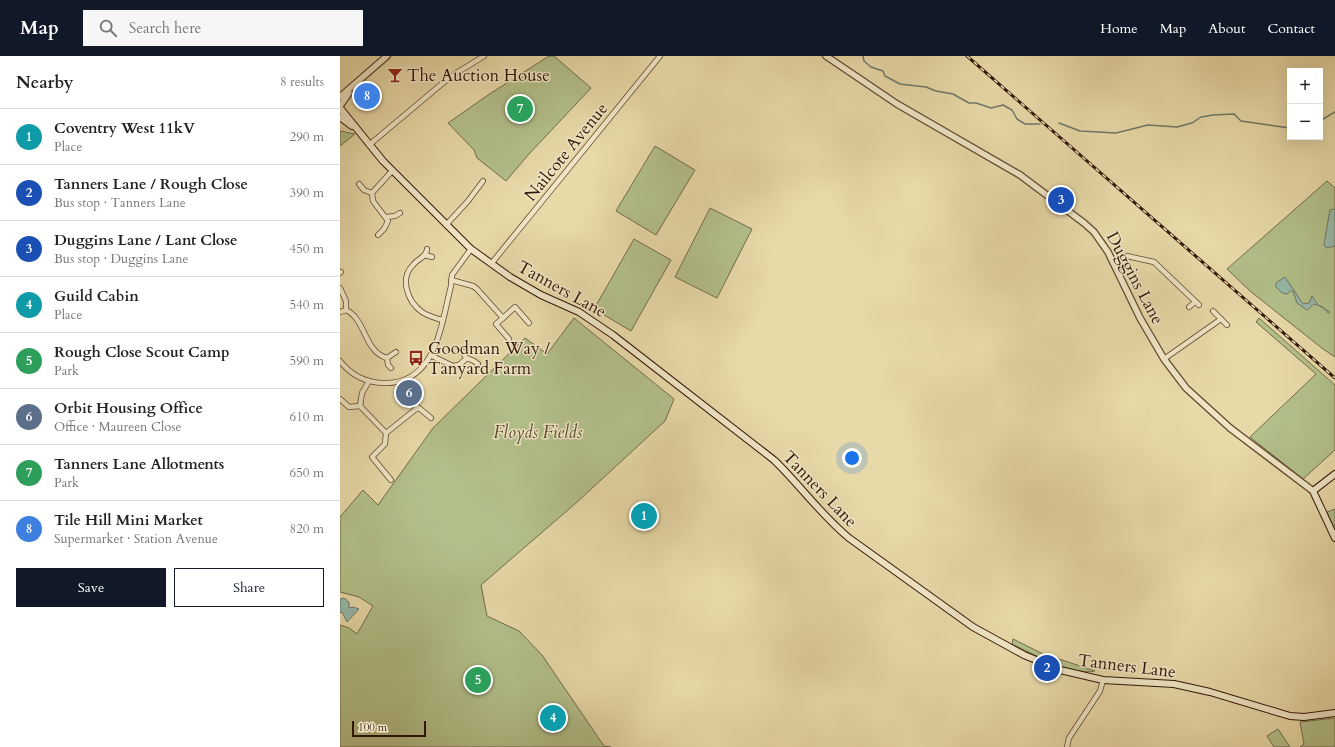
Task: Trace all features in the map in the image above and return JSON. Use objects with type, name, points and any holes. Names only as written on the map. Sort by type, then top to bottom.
[{"type":"main road","name":"Tanners Lane","points":[[340,107],[369,145],[392,171],[470,249],[525,287],[579,312],[613,335],[774,460],[789,474],[838,530],[973,627],[1005,646],[1046,665],[1075,675],[1103,680],[1174,684],[1210,692],[1290,716],[1304,717],[1335,713]]},
{"type":"main road","name":"Tanners Lane","points":[[340,117],[358,131]]},
{"type":"main road","points":[[1335,474],[1313,490],[1335,538]]},
{"type":"street","points":[[340,97],[356,85],[387,56]]},
{"type":"street","points":[[369,145],[450,77],[484,56]]},
{"type":"street","name":"Nailcote Avenue","points":[[491,264],[660,56]]},
{"type":"street","name":"Duggins Lane","points":[[826,56],[897,104],[1020,175],[1057,201],[1094,232],[1114,264],[1140,318],[1164,359],[1193,396],[1243,438],[1313,490]]},
{"type":"street","points":[[340,107],[356,85]]},
{"type":"street","points":[[378,235],[387,226],[386,217],[373,202],[372,193],[392,171]]},
{"type":"street","points":[[446,225],[468,201],[483,180]]},
{"type":"street","points":[[359,184],[364,190],[372,193]]},
{"type":"street","points":[[386,217],[395,216],[400,213]]},
{"type":"street","points":[[427,249],[424,255],[410,269],[406,283],[406,290],[417,308],[423,313],[442,320]]},
{"type":"street","points":[[340,361],[354,374],[369,381],[389,383],[411,377],[432,356],[454,270],[470,249]]},
{"type":"street","points":[[424,255],[432,257]]},
{"type":"street","points":[[1114,264],[1127,256],[1154,262],[1197,304],[1189,307]]},
{"type":"street","points":[[451,280],[473,286],[503,318]]},
{"type":"street","points":[[340,288],[346,301],[346,310],[359,322],[367,339],[381,355],[387,358]]},
{"type":"street","points":[[509,339],[496,324],[515,307],[529,323]]},
{"type":"street","points":[[340,312],[346,310]]},
{"type":"street","points":[[1213,311],[1227,325]]},
{"type":"street","points":[[1164,359],[1221,319]]},
{"type":"street","points":[[387,358],[396,352]]},
{"type":"street","points":[[463,352],[466,358],[478,364]]},
{"type":"street","points":[[432,356],[453,366],[459,365],[466,358]]},
{"type":"street","points":[[387,358],[388,365],[391,368]]},
{"type":"street","points":[[360,406],[362,393],[369,381]]},
{"type":"street","points":[[340,400],[349,408],[360,406]]},
{"type":"street","points":[[415,403],[417,406],[416,409]]},
{"type":"street","points":[[360,406],[386,433],[386,444],[372,457],[391,480]]},
{"type":"street","points":[[386,433],[416,409],[419,408],[423,410],[431,418]]},
{"type":"street","points":[[1067,747],[1069,738],[1100,691],[1103,680]]},
{"type":"green space","points":[[549,56],[554,56],[591,88],[529,154],[506,181],[477,158],[474,150],[448,123],[488,95]]},
{"type":"green space","points":[[340,131],[355,134],[340,146]]},
{"type":"green space","points":[[655,146],[695,170],[656,235],[616,211]]},
{"type":"green space","points":[[1327,181],[1335,188],[1335,357],[1250,291],[1227,269]]},
{"type":"green space","points":[[710,208],[752,229],[717,298],[675,277]]},
{"type":"green space","points":[[634,239],[671,260],[631,331],[594,309]]},
{"type":"green space","name":"Floyds Fields","points":[[574,318],[674,399],[665,421],[576,503],[481,585],[487,616],[519,631],[542,655],[604,746],[611,747],[340,747],[340,625],[349,628],[357,634],[373,606],[359,597],[340,592],[340,517],[363,490],[378,505],[433,428],[525,338],[547,354]]},
{"type":"green space","points":[[1259,318],[1335,385],[1335,450],[1303,479],[1250,437],[1316,374],[1256,322]]},
{"type":"green space","points":[[1335,509],[1335,530],[1327,512]]},
{"type":"green space","points":[[1013,639],[1041,653],[1095,671],[1085,672],[1052,663],[1012,644]]},
{"type":"green space","points":[[1335,718],[1335,747],[1300,747],[1304,744],[1300,722]]},
{"type":"green space","points":[[1278,729],[1290,747],[1274,747],[1267,736]]},
{"type":"shaded area","points":[[1335,209],[1335,246],[1326,248],[1324,245],[1330,210]]},
{"type":"shaded area","points":[[1285,277],[1303,304],[1309,303],[1312,296],[1319,306],[1314,304],[1307,310],[1297,303],[1293,291],[1290,291],[1287,294],[1282,293],[1276,287],[1276,283]]},
{"type":"shaded area","points":[[344,598],[349,602],[349,608],[353,607],[359,609],[347,622],[342,612],[340,613],[340,599]]},
{"type":"waterway","points":[[863,56],[864,61],[871,67],[883,71],[885,76],[900,84],[926,87],[936,91],[953,94],[969,103],[976,103],[991,108],[1003,105],[1012,110],[1017,119],[1025,124],[1040,124]]},
{"type":"waterway","points":[[1323,119],[1335,112]]},
{"type":"waterway","points":[[1059,123],[1080,131],[1116,133],[1148,125],[1177,127],[1192,123],[1201,117],[1234,114],[1241,121],[1287,128]]},
{"type":"railway","points":[[967,56],[1335,378]]},
{"type":"place","name":"The Auction House","points":[[395,75]]},
{"type":"place","name":"Tile Hill Mini Market","points":[[367,96]]},
{"type":"place","name":"Tanners Lane Allotments","points":[[520,109]]},
{"type":"place","name":"Duggins Lane / Lant Close","points":[[1061,200]]},
{"type":"place","name":"Goodman Way / Tanyard Farm","points":[[416,358]]},
{"type":"place","name":"Orbit Housing Office","points":[[409,393]]},
{"type":"place","name":"Coventry West 11kV","points":[[644,516]]},
{"type":"place","name":"Tanners Lane / Rough Close","points":[[1047,668]]},
{"type":"place","name":"Rough Close Scout Camp","points":[[478,680]]},
{"type":"place","name":"Guild Cabin","points":[[553,718]]}]
